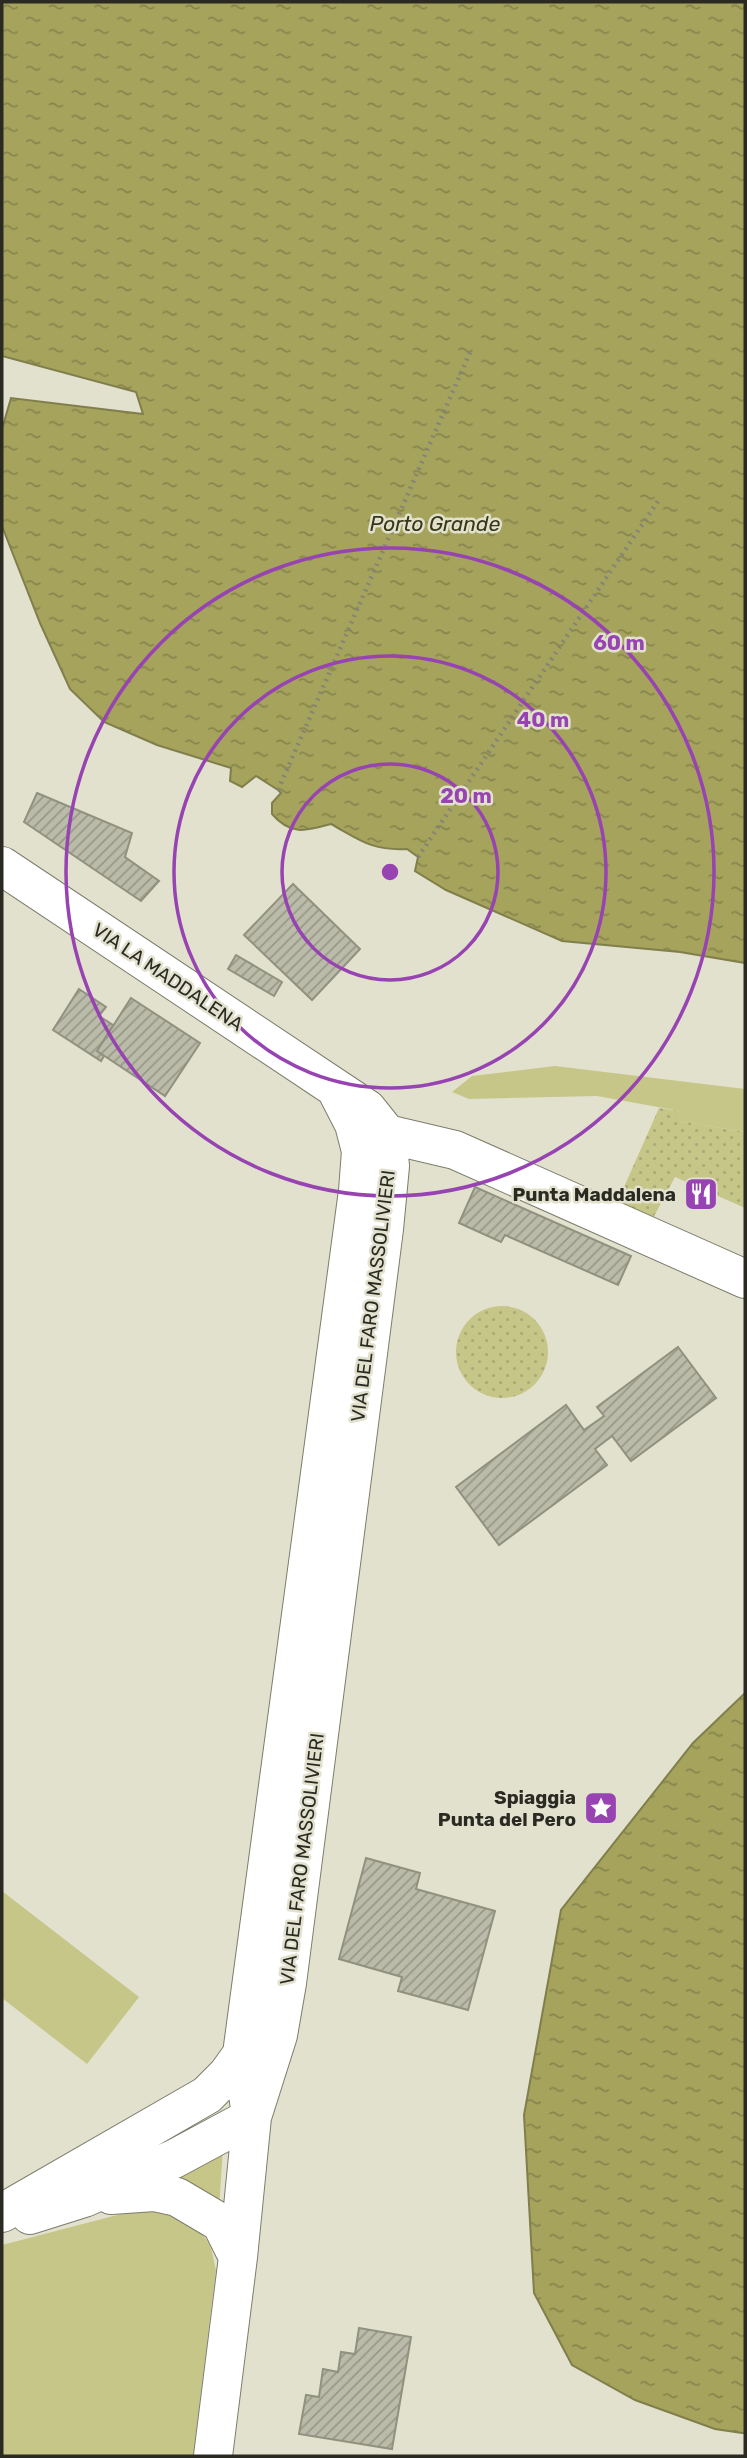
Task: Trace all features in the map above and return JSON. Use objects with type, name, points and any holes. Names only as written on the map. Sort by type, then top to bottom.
[{"type":"street","name":"VIA LA MADDALENA","points":[[2,866],[335,1088]]},
{"type":"street","points":[[335,1088],[367,1110],[387,1134],[455,1150],[745,1279]]},
{"type":"street","name":"VIA DEL FARO MASSOLIVIERI","points":[[242,2054],[358,1191],[361,1151],[354,1124],[335,1088]]},
{"type":"street","name":"VIA DEL FARO MASSOLIVIERI","points":[[213,2456],[252,2117],[278,2035],[287,1983],[384,1229],[390,1166],[387,1134]]},
{"type":"street","points":[[2,2224],[84,2198],[174,2159],[252,2117],[242,2054]]},
{"type":"street","points":[[2,2213],[207,2095],[227,2075],[242,2054]]},
{"type":"street","points":[[84,2198],[155,2192],[177,2197],[221,2223],[238,2257]]},
{"type":"path","points":[[278,790],[471,350]]},
{"type":"path","points":[[418,857],[660,498]]},
{"type":"shaded area","points":[[555,1066],[745,1089],[745,1132],[678,1121],[680,1111],[597,1096],[469,1099],[452,1092],[472,1076]]},
{"type":"shaded area","points":[[659,1108],[680,1111],[679,1121],[745,1132],[745,1208],[675,1177],[651,1222],[616,1205]]},
{"type":"shaded area","points":[[502,1306],[519,1310],[534,1320],[544,1335],[548,1352],[544,1369],[534,1384],[519,1394],[502,1398],[485,1394],[470,1384],[460,1369],[456,1352],[460,1335],[470,1320],[485,1310]]},
{"type":"shaded area","points":[[2,1891],[139,1997],[87,2064],[2,1998]]},
{"type":"shaded area","points":[[223,2148],[219,2209],[158,2181]]},
{"type":"shaded area","points":[[148,2207],[175,2215],[200,2232],[211,2248],[216,2270],[193,2456],[2,2456],[2,2245]]},
{"type":"water","name":"Porto Grande","points":[[2,2],[745,2],[745,963],[680,952],[562,941],[446,890],[415,871],[418,857],[407,849],[375,846],[331,824],[306,830],[286,826],[272,814],[272,803],[281,793],[256,776],[242,787],[230,781],[231,768],[157,745],[104,722],[70,689],[40,623],[2,526],[2,429],[11,398],[143,414],[136,392],[2,356]]},
{"type":"water","points":[[745,1693],[745,2433],[742,2433],[715,2429],[635,2400],[572,2365],[534,2293],[524,2115],[561,1910],[693,1743]]},
{"type":"building","points":[[37,793],[132,833],[125,857],[159,881],[141,901],[24,822]]},
{"type":"building","points":[[293,884],[360,949],[312,1000],[244,935]]},
{"type":"building","points":[[236,955],[282,982],[274,996],[228,969]]},
{"type":"building","points":[[79,989],[106,1007],[99,1016],[113,1025],[97,1051],[104,1056],[101,1061],[53,1030]]},
{"type":"building","points":[[131,998],[200,1043],[165,1096],[97,1051]]},
{"type":"building","points":[[475,1187],[631,1256],[618,1285],[505,1235],[501,1242],[459,1223]]},
{"type":"building","points":[[678,1347],[716,1398],[631,1461],[612,1436],[595,1449],[607,1465],[499,1545],[456,1487],[566,1405],[584,1430],[604,1416],[597,1407]]},
{"type":"building","points":[[366,1858],[420,1873],[416,1889],[495,1911],[468,2010],[398,1991],[402,1977],[339,1959]]},
{"type":"building","points":[[359,2328],[411,2337],[392,2449],[299,2434],[306,2395],[319,2397],[323,2369],[338,2372],[341,2352],[355,2354]]},
{"type":"place","name":"Punta Maddalena","points":[[701,1194]]},
{"type":"place","name":"Spiaggia Punta del Pero","points":[[601,1808]]}]
